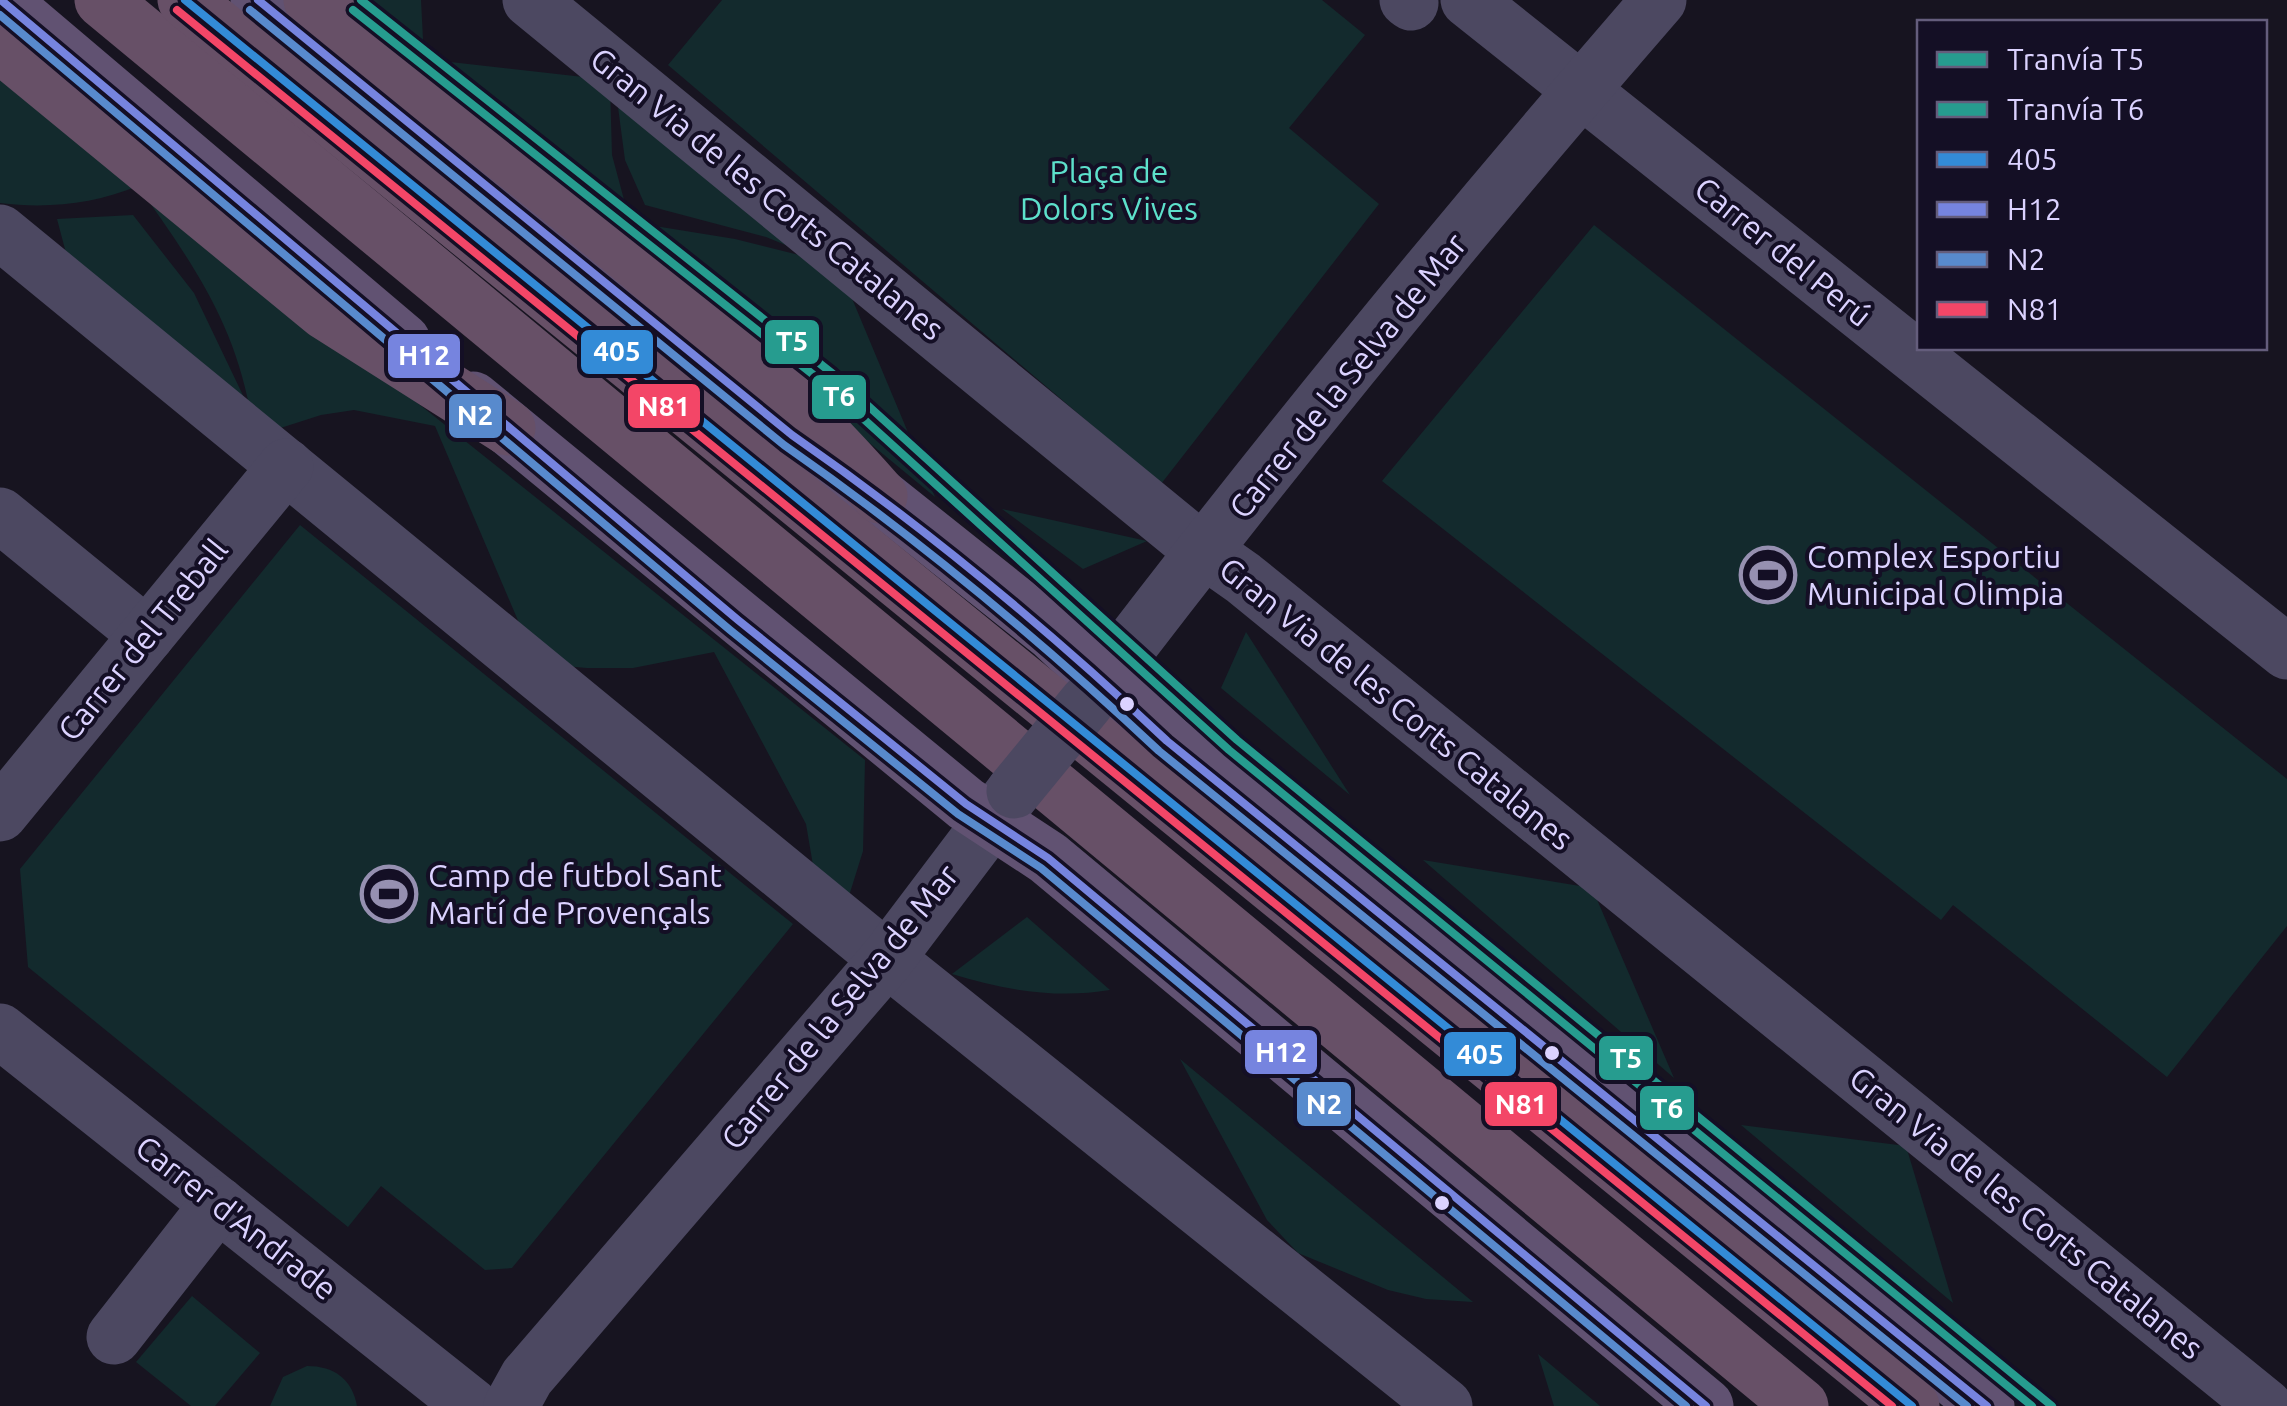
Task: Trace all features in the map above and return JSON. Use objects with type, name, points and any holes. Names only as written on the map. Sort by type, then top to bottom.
[{"type":"highway","points":[[102,0],[1800,1406]]},
{"type":"highway","points":[[185,0],[1140,782],[1912,1406]]},
{"type":"highway","points":[[311,0],[714,329],[810,415],[880,496]]},
{"type":"highway","points":[[0,45],[325,312],[508,428]]},
{"type":"main road","points":[[1,0],[508,428],[1002,805],[1048,858],[1706,1406]]},
{"type":"main road","points":[[258,0],[792,436],[880,496],[1096,691],[1167,740],[1987,1406]]},
{"type":"street","name":"Gran Via de les Corts Catalanes","points":[[530,0],[1204,551],[2265,1406]]},
{"type":"street","name":"Carrer del Perú","points":[[1468,0],[2287,652]]},
{"type":"street","name":"Carrer de la Selva de Mar","points":[[511,1406],[526,1377],[887,959],[1002,805],[1204,551],[1659,0]]},
{"type":"street","points":[[0,232],[887,959],[1445,1406]]},
{"type":"street","name":"Carrer del Treball","points":[[0,814],[286,466]]},
{"type":"street","points":[[0,514],[147,635]]},
{"type":"street","name":"Carrer d'Andrade","points":[[0,1031],[472,1406]]},
{"type":"street","points":[[114,1337],[218,1204]]},
{"type":"green space","points":[[333,0],[421,0],[424,59],[610,80],[838,265],[935,497]],"holes":[[[610,85],[618,107],[625,160],[645,205],[766,237],[827,262],[735,239],[630,222],[612,155]]]},
{"type":"green space","name":"Plaça de Dolors Vives","points":[[722,0],[1322,0],[1365,35],[1289,128],[1379,204],[1161,484],[668,65]]},
{"type":"green space","points":[[0,70],[865,760],[863,851],[848,899],[814,871],[806,824],[714,652],[633,668],[553,665],[528,644],[435,426],[354,410],[321,415],[268,432],[70,268],[57,219],[133,215],[194,293],[250,410],[221,319],[192,265],[138,186],[70,204],[0,203]]},
{"type":"green space","name":"Complex Esportiu Municipal Olimpia","points":[[1594,225],[2287,779],[2287,926],[2167,1077],[1953,905],[1941,920],[1382,481]]},
{"type":"green space","points":[[1002,509],[1147,541],[1083,569]]},
{"type":"green space","name":"Camp de futbol Sant Martí de Provençals","points":[[300,525],[793,924],[512,1268],[485,1270],[381,1186],[348,1227],[28,967],[20,869]]},
{"type":"green space","points":[[1246,632],[1350,795],[1221,688]]},
{"type":"green space","points":[[1423,860],[1592,888],[1674,1078]]},
{"type":"green space","points":[[1027,917],[1110,990],[1070,994],[1030,991],[952,974]]},
{"type":"green space","points":[[1180,1059],[1473,1302],[1426,1299],[1388,1290],[1298,1253],[1267,1220]]},
{"type":"green space","points":[[1741,1125],[1906,1146],[1953,1303]]},
{"type":"green space","points":[[192,1296],[260,1353],[215,1406],[191,1406],[136,1362]]},
{"type":"green space","points":[[1538,1354],[1600,1406],[1554,1406]]},
{"type":"green space","points":[[307,1366],[326,1368],[340,1376],[351,1388],[357,1406],[270,1406],[283,1377]]},
{"type":"tram line","name":"T5","points":[[361,0],[833,374],[1237,740],[2052,1406]]},
{"type":"tram line","name":"T6","points":[[353,10],[825,384],[1229,750],[2032,1406]]},
{"type":"transit line","name":"H12","points":[[1,0],[738,620],[966,804],[1048,858],[1706,1406]]},
{"type":"transit line","name":"405","points":[[185,0],[1912,1406]]},
{"type":"transit line","name":"H12","points":[[258,0],[792,435],[986,581],[1167,741],[1987,1406]]},
{"type":"transit line","name":"N81","points":[[177,10],[1892,1406]]},
{"type":"transit line","name":"N2","points":[[250,10],[784,445],[977,591],[1159,751],[1967,1406]]},
{"type":"transit line","name":"N2","points":[[0,15],[730,630],[958,814],[1041,868],[1686,1406]]},
{"type":"place","name":"Complex Esportiu Municipal Olimpia","points":[[1768,575]]},
{"type":"place","name":"Camp de futbol Sant Martí de Provençals","points":[[389,894]]}]
